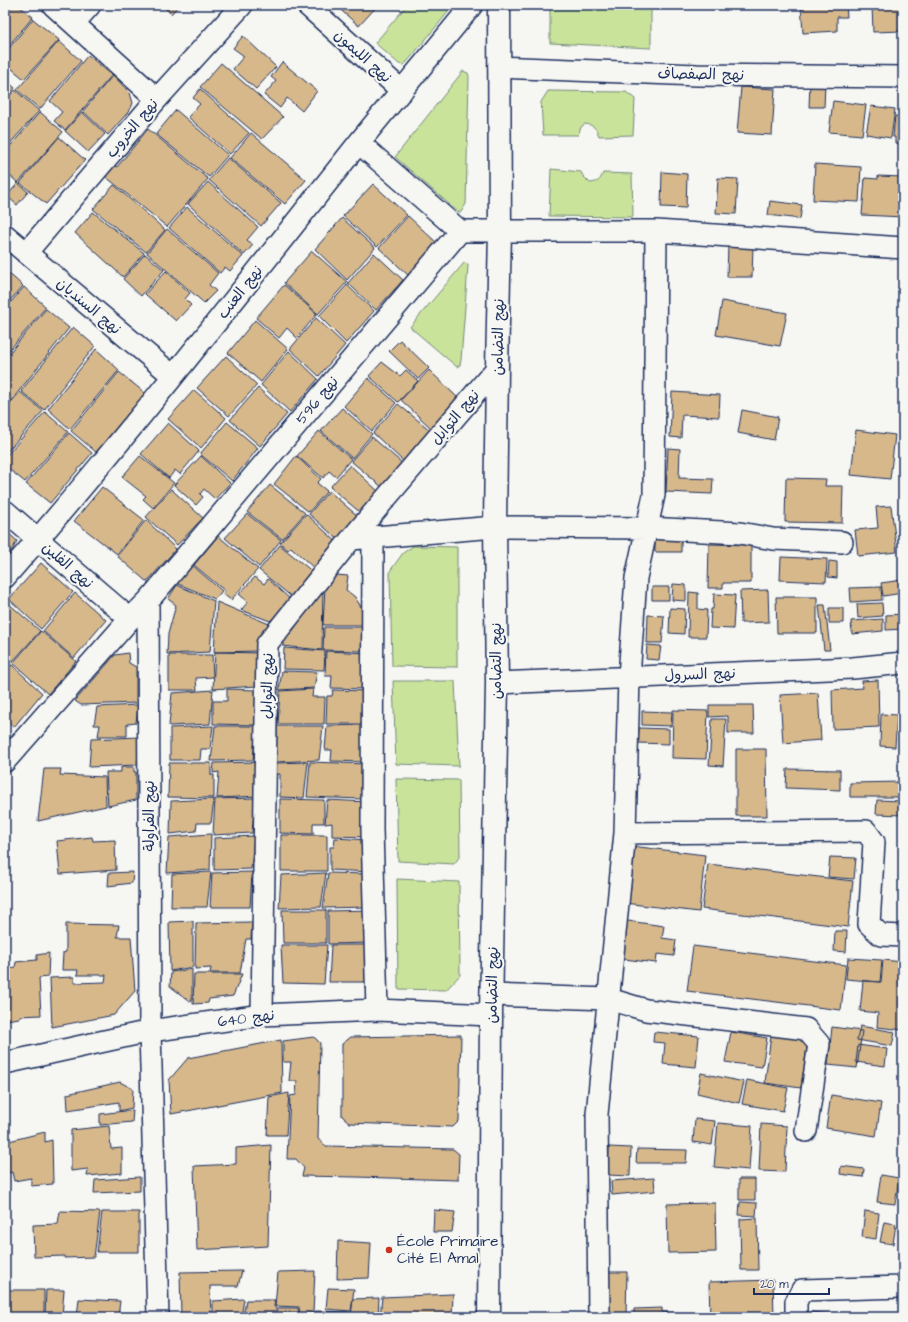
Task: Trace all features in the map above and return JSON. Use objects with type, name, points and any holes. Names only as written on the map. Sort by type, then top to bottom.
[{"type":"street","points":[[53,5],[157,99]]},
{"type":"street","points":[[74,23],[90,5]]},
{"type":"street","name":"نهج الخروب","points":[[26,253],[157,99],[242,5]]},
{"type":"street","name":"نهج الليمون","points":[[307,5],[402,91]]},
{"type":"street","name":"نهج العنب","points":[[5,577],[173,376],[359,143],[472,5]]},
{"type":"street","name":"نهج التضامن","points":[[489,1317],[491,1005],[497,683],[494,527],[500,232],[499,5]]},
{"type":"street","name":"نهج الصفصاف","points":[[499,67],[698,75],[903,77]]},
{"type":"street","points":[[359,143],[460,231],[656,231],[903,248]]},
{"type":"street","name":"نهج 596","points":[[5,761],[130,619],[148,601],[460,231]]},
{"type":"street","points":[[599,1317],[597,1114],[625,833],[629,677],[636,578],[654,495],[656,231]]},
{"type":"street","name":"نهج السنديان","points":[[5,235],[173,376]]},
{"type":"street","name":"نهج التوابل","points":[[262,1015],[268,644],[351,538],[497,368]]},
{"type":"street","name":"نهج الفلين","points":[[5,511],[130,619]]},
{"type":"street","points":[[351,538],[494,527],[648,528],[740,533],[773,539],[842,542]]},
{"type":"street","points":[[373,536],[372,829],[377,1010]]},
{"type":"street","name":"نهج الفراولة","points":[[148,601],[150,1031],[158,1317]]},
{"type":"street","name":"نهج السرول","points":[[497,683],[853,668],[903,663]]},
{"type":"street","points":[[625,833],[866,831],[874,842],[869,924],[881,935],[903,936]]},
{"type":"street","name":"نهج 640","points":[[5,1063],[150,1031],[262,1015],[609,999],[646,1010],[806,1029],[819,1044],[806,1131]]},
{"type":"street","points":[[796,1317],[796,1302],[802,1290],[903,1287]]},
{"type":"green space","points":[[407,5],[454,5],[403,65],[399,64],[375,43]]},
{"type":"green space","points":[[550,5],[651,5],[651,48],[550,43]]},
{"type":"green space","points":[[463,71],[468,73],[469,77],[466,204],[461,212],[458,212],[395,157]]},
{"type":"green space","points":[[548,91],[626,92],[635,99],[633,135],[599,136],[594,127],[585,124],[581,127],[578,135],[543,135],[541,102]]},
{"type":"green space","points":[[551,169],[581,172],[590,183],[598,181],[603,173],[632,174],[633,217],[549,216]]},
{"type":"green space","points":[[464,263],[468,264],[468,266],[461,360],[460,365],[457,367],[410,327]]},
{"type":"green space","points":[[413,546],[457,547],[457,667],[392,666],[390,571],[403,553]]},
{"type":"green space","points":[[393,681],[455,681],[459,766],[396,764]]},
{"type":"green space","points":[[396,779],[459,780],[460,856],[454,864],[398,861]]},
{"type":"green space","points":[[397,879],[459,882],[460,975],[446,990],[398,989]]},
{"type":"building","points":[[5,5],[18,5],[33,17],[5,50]]},
{"type":"building","points":[[162,5],[179,5],[171,14]]},
{"type":"building","points":[[335,5],[378,5],[359,26]]},
{"type":"building","points":[[801,5],[846,5],[847,17],[837,17],[837,31],[803,33]]},
{"type":"building","points":[[872,5],[903,5],[903,31],[873,32]]},
{"type":"building","points":[[33,19],[59,40],[24,79],[5,63],[5,53]]},
{"type":"building","points":[[243,36],[276,67],[256,89],[233,69],[244,56],[233,48]]},
{"type":"building","points":[[59,41],[81,61],[40,109],[17,90]]},
{"type":"building","points":[[88,55],[112,75],[65,130],[54,121],[62,112],[50,101]]},
{"type":"building","points":[[282,62],[317,91],[302,111],[287,98],[280,108],[264,95],[276,81],[271,77]]},
{"type":"building","points":[[221,63],[283,117],[262,139],[200,87]]},
{"type":"building","points":[[113,75],[130,93],[133,103],[130,110],[108,135],[83,111]]},
{"type":"building","points":[[6,80],[15,88],[5,99],[5,81]]},
{"type":"building","points":[[810,83],[825,84],[824,107],[809,107]]},
{"type":"building","points":[[741,87],[775,89],[772,135],[737,133]]},
{"type":"building","points":[[200,89],[249,133],[230,154],[188,117],[200,104],[193,98]]},
{"type":"building","points":[[15,90],[39,111],[5,149],[5,101]]},
{"type":"building","points":[[833,101],[866,105],[862,135],[829,132]]},
{"type":"building","points":[[871,106],[895,109],[891,138],[866,134]]},
{"type":"building","points":[[176,110],[228,155],[209,177],[156,134]]},
{"type":"building","points":[[40,112],[63,132],[18,183],[5,171],[5,152]]},
{"type":"building","points":[[82,112],[105,134],[88,152],[65,131]]},
{"type":"building","points":[[895,116],[903,117],[903,144],[895,143],[895,137],[893,137]]},
{"type":"building","points":[[148,129],[208,179],[167,227],[105,176],[112,164],[117,167]]},
{"type":"building","points":[[251,133],[306,180],[285,204],[230,158]]},
{"type":"building","points":[[59,137],[85,160],[46,204],[20,183]]},
{"type":"building","points":[[228,158],[281,203],[261,226],[209,180]]},
{"type":"building","points":[[815,164],[861,167],[859,202],[813,200]]},
{"type":"building","points":[[662,172],[687,174],[686,208],[661,207]]},
{"type":"building","points":[[878,176],[903,177],[903,217],[862,215],[865,178],[878,179]]},
{"type":"building","points":[[718,178],[738,179],[736,214],[716,213]]},
{"type":"building","points":[[208,182],[258,227],[247,240],[253,245],[244,255],[188,204]]},
{"type":"building","points":[[18,183],[28,192],[17,205],[7,196]]},
{"type":"building","points":[[373,184],[407,215],[377,247],[343,216]]},
{"type":"building","points":[[114,185],[165,230],[146,252],[93,209]]},
{"type":"building","points":[[770,201],[802,205],[800,219],[768,215]]},
{"type":"building","points":[[187,207],[243,256],[230,271],[225,267],[220,273],[169,228]]},
{"type":"building","points":[[93,212],[144,253],[123,277],[75,233]]},
{"type":"building","points":[[408,216],[437,243],[409,276],[379,248]]},
{"type":"building","points":[[342,218],[375,248],[347,280],[315,249]]},
{"type":"building","points":[[167,229],[218,273],[209,285],[216,291],[204,303],[147,253]]},
{"type":"building","points":[[728,245],[753,246],[752,277],[727,277]]},
{"type":"building","points":[[312,251],[347,282],[318,314],[284,283]]},
{"type":"building","points":[[374,253],[403,280],[376,310],[348,283]]},
{"type":"building","points":[[145,254],[164,270],[141,296],[123,279]]},
{"type":"building","points":[[5,270],[23,286],[5,306]]},
{"type":"building","points":[[166,271],[190,293],[185,299],[191,305],[176,321],[145,294]]},
{"type":"building","points":[[284,285],[317,314],[297,338],[287,328],[279,338],[256,318]]},
{"type":"building","points":[[347,285],[374,311],[346,343],[319,316]]},
{"type":"building","points":[[24,287],[46,307],[5,355],[5,309]]},
{"type":"building","points":[[722,301],[787,313],[780,346],[716,335]]},
{"type":"building","points":[[46,309],[69,328],[7,406],[5,404],[5,358]]},
{"type":"building","points":[[316,318],[345,345],[319,376],[290,349]]},
{"type":"building","points":[[255,320],[288,349],[261,382],[228,353]]},
{"type":"building","points":[[73,327],[95,346],[44,410],[21,391]]},
{"type":"building","points":[[400,340],[429,368],[418,379],[389,351]]},
{"type":"building","points":[[96,349],[119,370],[70,429],[48,409]]},
{"type":"building","points":[[289,351],[318,379],[290,412],[261,385]]},
{"type":"building","points":[[226,356],[257,385],[229,416],[197,388]]},
{"type":"building","points":[[382,362],[400,376],[406,370],[418,381],[398,402],[369,376]]},
{"type":"building","points":[[429,370],[459,399],[431,428],[401,400]]},
{"type":"building","points":[[119,372],[145,393],[96,452],[71,431]]},
{"type":"building","points":[[368,378],[396,403],[372,431],[344,406]]},
{"type":"building","points":[[258,388],[287,414],[260,446],[230,420]]},
{"type":"building","points":[[194,390],[226,418],[201,448],[168,419]]},
{"type":"building","points":[[20,392],[43,411],[5,454],[5,409]]},
{"type":"building","points":[[672,392],[720,395],[719,417],[682,415],[681,438],[670,437]]},
{"type":"building","points":[[398,404],[431,431],[404,462],[373,433]]},
{"type":"building","points":[[342,408],[372,434],[352,458],[321,431]]},
{"type":"building","points":[[742,410],[778,417],[774,440],[738,433]]},
{"type":"building","points":[[45,412],[68,432],[25,482],[5,466],[5,457]]},
{"type":"building","points":[[227,422],[258,448],[232,481],[200,454]]},
{"type":"building","points":[[168,423],[199,451],[180,474],[175,470],[169,478],[141,454]]},
{"type":"building","points":[[856,430],[895,435],[890,479],[851,475]]},
{"type":"building","points":[[319,431],[351,459],[336,477],[329,471],[323,478],[297,456]]},
{"type":"building","points":[[69,433],[92,453],[50,503],[26,484]]},
{"type":"building","points":[[372,437],[403,464],[383,488],[351,461]]},
{"type":"building","points":[[668,448],[680,449],[679,478],[713,479],[712,494],[666,492]]},
{"type":"building","points":[[140,456],[174,483],[153,508],[143,499],[146,496],[122,477]]},
{"type":"building","points":[[201,456],[230,483],[215,499],[204,489],[200,494],[203,497],[196,505],[174,485]]},
{"type":"building","points":[[296,456],[321,479],[317,483],[327,491],[309,512],[274,484]]},
{"type":"building","points":[[350,465],[380,493],[362,514],[330,487]]},
{"type":"building","points":[[786,478],[826,479],[825,486],[843,486],[842,523],[785,522]]},
{"type":"building","points":[[270,485],[305,513],[282,539],[247,512]]},
{"type":"building","points":[[102,487],[144,520],[117,554],[74,521]]},
{"type":"building","points":[[171,489],[203,518],[177,545],[146,517]]},
{"type":"building","points":[[329,491],[361,519],[341,542],[309,514]]},
{"type":"building","points":[[891,506],[897,552],[858,556],[855,530],[878,528],[876,507]]},
{"type":"building","points":[[247,514],[281,540],[259,567],[225,538]]},
{"type":"building","points":[[306,514],[339,544],[316,570],[291,547],[288,550],[280,543]]},
{"type":"building","points":[[146,520],[176,549],[147,582],[117,556]]},
{"type":"building","points":[[903,522],[903,549],[902,550],[899,523]]},
{"type":"building","points":[[5,530],[17,541],[5,560]]},
{"type":"building","points":[[655,535],[681,535],[681,552],[655,552]]},
{"type":"building","points":[[218,536],[258,569],[231,600],[223,594],[225,591],[194,565]]},
{"type":"building","points":[[709,544],[751,545],[751,583],[723,583],[723,588],[708,588]]},
{"type":"building","points":[[280,545],[314,573],[293,598],[259,570]]},
{"type":"building","points":[[781,557],[827,559],[826,582],[780,580]]},
{"type":"building","points":[[829,561],[837,562],[837,578],[828,577]]},
{"type":"building","points":[[41,563],[73,592],[41,629],[9,599]]},
{"type":"building","points":[[192,565],[222,591],[215,599],[176,583]]},
{"type":"building","points":[[336,575],[348,576],[346,590],[355,597],[361,607],[363,625],[323,625],[325,587]]},
{"type":"building","points":[[255,577],[264,584],[268,579],[291,600],[270,621],[241,610],[248,602],[239,594]]},
{"type":"building","points":[[903,580],[903,593],[883,596],[881,583]]},
{"type":"building","points":[[673,584],[686,585],[686,601],[672,600]]},
{"type":"building","points":[[177,585],[214,601],[210,652],[167,654],[168,634],[176,605],[168,599]]},
{"type":"building","points":[[323,587],[322,650],[282,646]]},
{"type":"building","points":[[652,587],[669,587],[669,600],[652,600]]},
{"type":"building","points":[[881,587],[882,600],[851,602],[850,588]]},
{"type":"building","points":[[768,590],[769,622],[741,623],[740,591]]},
{"type":"building","points":[[689,592],[698,593],[698,609],[707,610],[706,637],[688,637]]},
{"type":"building","points":[[75,593],[106,620],[74,658],[43,631]]},
{"type":"building","points":[[714,594],[735,595],[733,629],[710,628],[711,609],[713,609]]},
{"type":"building","points":[[776,597],[817,597],[817,633],[777,633]]},
{"type":"building","points":[[7,602],[40,631],[13,661],[5,655],[5,603]]},
{"type":"building","points":[[217,602],[269,624],[260,634],[259,651],[214,652]]},
{"type":"building","points":[[882,603],[883,616],[858,618],[857,604]]},
{"type":"building","points":[[819,605],[825,605],[830,650],[824,650]]},
{"type":"building","points":[[670,608],[685,609],[684,634],[669,633]]},
{"type":"building","points":[[829,608],[843,608],[843,623],[829,623]]},
{"type":"building","points":[[903,614],[903,629],[886,630],[886,615]]},
{"type":"building","points":[[648,615],[664,616],[662,643],[647,643]]},
{"type":"building","points":[[883,619],[883,631],[852,634],[851,621]]},
{"type":"building","points":[[324,627],[363,627],[361,651],[323,650]]},
{"type":"building","points":[[41,631],[76,661],[48,694],[13,663]]},
{"type":"building","points":[[647,645],[661,646],[659,660],[646,659]]},
{"type":"building","points":[[284,648],[325,651],[324,670],[283,669]]},
{"type":"building","points":[[326,651],[367,653],[366,689],[331,688],[332,676],[325,676]]},
{"type":"building","points":[[215,652],[262,653],[257,686],[213,689]]},
{"type":"building","points":[[128,653],[129,663],[136,667],[136,703],[81,705],[75,701],[115,655]]},
{"type":"building","points":[[169,655],[212,655],[213,677],[196,678],[197,690],[169,690]]},
{"type":"building","points":[[5,660],[11,664],[5,671]]},
{"type":"building","points":[[12,665],[42,693],[14,727],[5,720],[5,673]]},
{"type":"building","points":[[282,671],[317,672],[314,688],[279,690]]},
{"type":"building","points":[[901,676],[903,676],[903,747]]},
{"type":"building","points":[[878,680],[879,727],[833,729],[832,690],[863,688],[862,681]]},
{"type":"building","points":[[227,689],[256,690],[255,725],[213,724],[213,701],[227,701]]},
{"type":"building","points":[[313,689],[312,697],[325,697],[324,724],[278,724],[280,691]]},
{"type":"building","points":[[213,690],[210,724],[169,726],[172,693]]},
{"type":"building","points":[[333,690],[366,691],[367,724],[326,724],[327,696],[332,696]]},
{"type":"building","points":[[818,693],[821,740],[783,743],[780,695]]},
{"type":"building","points":[[138,705],[136,723],[127,724],[127,736],[98,736],[100,725],[94,725],[97,707]]},
{"type":"building","points":[[709,705],[753,705],[754,733],[728,733],[728,716],[709,717]]},
{"type":"building","points":[[673,710],[708,711],[706,759],[672,758]]},
{"type":"building","points":[[642,711],[672,712],[671,726],[642,725]]},
{"type":"building","points":[[881,714],[897,715],[895,747],[880,746]]},
{"type":"building","points":[[712,719],[726,719],[723,766],[709,765]]},
{"type":"building","points":[[367,725],[368,762],[331,761],[332,750],[325,750],[327,726]]},
{"type":"building","points":[[213,726],[210,749],[201,749],[200,760],[170,760],[170,728]]},
{"type":"building","points":[[215,726],[256,726],[253,760],[211,761]]},
{"type":"building","points":[[277,726],[323,726],[319,760],[276,762]]},
{"type":"building","points":[[639,728],[669,729],[669,744],[638,743]]},
{"type":"building","points":[[139,737],[137,765],[89,767],[91,739]]},
{"type":"building","points":[[736,749],[766,749],[767,816],[736,816]]},
{"type":"building","points":[[261,762],[259,796],[217,798],[219,772],[213,773],[214,763]]},
{"type":"building","points":[[308,762],[304,798],[280,797],[280,774],[275,775],[277,763]]},
{"type":"building","points":[[310,762],[367,764],[362,799],[307,797]]},
{"type":"building","points":[[169,763],[211,763],[211,775],[214,775],[214,798],[168,797]]},
{"type":"building","points":[[121,767],[134,767],[134,772],[136,772],[136,800],[108,806],[106,772],[121,772]]},
{"type":"building","points":[[44,769],[61,769],[60,775],[105,777],[106,806],[38,821]]},
{"type":"building","points":[[787,769],[840,770],[840,790],[786,788]]},
{"type":"building","points":[[903,782],[903,797],[850,797],[850,783]]},
{"type":"building","points":[[255,798],[252,833],[213,835],[215,799]]},
{"type":"building","points":[[214,799],[211,823],[197,823],[196,831],[170,834],[171,801]]},
{"type":"building","points":[[280,799],[324,800],[324,823],[313,823],[313,834],[280,833]]},
{"type":"building","points":[[327,800],[368,802],[368,837],[332,836],[332,823],[325,824]]},
{"type":"building","points":[[877,800],[903,801],[903,815],[876,814]]},
{"type":"building","points":[[211,834],[210,870],[167,873],[169,837]]},
{"type":"building","points":[[281,835],[327,835],[327,871],[281,871]]},
{"type":"building","points":[[254,836],[251,869],[214,870],[214,838]]},
{"type":"building","points":[[92,837],[93,841],[115,840],[116,870],[60,874],[57,841]]},
{"type":"building","points":[[335,838],[369,840],[370,872],[330,870],[330,847],[334,847]]},
{"type":"building","points":[[631,846],[705,855],[699,912],[624,903]]},
{"type":"building","points":[[830,857],[856,858],[854,879],[828,877]]},
{"type":"building","points":[[708,864],[853,881],[848,927],[702,909]]},
{"type":"building","points":[[133,872],[132,883],[108,886],[109,873]]},
{"type":"building","points":[[211,872],[207,907],[171,907],[172,874]]},
{"type":"building","points":[[252,872],[250,907],[210,907],[212,873]]},
{"type":"building","points":[[326,873],[321,907],[279,908],[281,875]]},
{"type":"building","points":[[328,873],[370,874],[368,907],[323,908]]},
{"type":"building","points":[[282,910],[326,910],[326,943],[283,943]]},
{"type":"building","points":[[370,910],[370,943],[328,944],[328,911]]},
{"type":"building","points":[[621,920],[664,926],[662,938],[676,940],[674,956],[657,954],[656,963],[616,958]]},
{"type":"building","points":[[193,921],[193,967],[170,971],[169,922]]},
{"type":"building","points":[[252,922],[251,939],[246,939],[240,973],[210,973],[211,968],[195,969],[196,923]]},
{"type":"building","points":[[66,924],[119,925],[117,937],[131,937],[135,991],[114,1015],[52,1027],[50,978],[74,977],[74,983],[105,982],[106,975],[77,975],[78,970],[62,970],[63,953],[66,952]]},
{"type":"building","points":[[835,931],[847,931],[846,952],[834,951]]},
{"type":"building","points":[[281,945],[327,945],[324,984],[283,983]]},
{"type":"building","points":[[331,945],[370,945],[368,982],[329,982]]},
{"type":"building","points":[[693,946],[846,965],[841,1010],[687,991]]},
{"type":"building","points":[[49,953],[48,977],[39,978],[41,1015],[20,1016],[19,1018],[6,1020],[5,970],[15,968],[16,962],[37,960],[37,955]]},
{"type":"building","points":[[848,958],[882,960],[880,982],[846,979]]},
{"type":"building","points":[[883,960],[903,962],[903,1030],[877,1027],[878,1013],[860,1011],[863,981],[881,982]]},
{"type":"building","points":[[192,969],[192,1000],[189,1001],[170,986],[171,972]]},
{"type":"building","points":[[194,974],[242,974],[233,996],[209,999],[208,1003],[193,1004]]},
{"type":"building","points":[[860,1026],[895,1032],[892,1046],[857,1040]]},
{"type":"building","points":[[832,1027],[862,1031],[857,1068],[828,1065]]},
{"type":"building","points":[[654,1032],[699,1036],[696,1067],[663,1064],[665,1043],[653,1042]]},
{"type":"building","points":[[731,1032],[767,1038],[762,1067],[725,1062]]},
{"type":"building","points":[[461,1035],[459,1121],[453,1127],[350,1123],[342,1116],[342,1044],[351,1037]]},
{"type":"building","points":[[771,1035],[808,1040],[801,1088],[765,1083]]},
{"type":"building","points":[[314,1037],[320,1043],[318,1139],[326,1146],[453,1149],[459,1154],[458,1180],[302,1176],[304,1168],[296,1159],[287,1159],[290,1096],[296,1095],[297,1081],[289,1081],[291,1062],[283,1062],[283,1041]]},
{"type":"building","points":[[281,1040],[282,1093],[171,1114],[169,1080],[188,1058]]},
{"type":"building","points":[[858,1045],[887,1049],[885,1066],[856,1062]]},
{"type":"building","points":[[701,1073],[744,1082],[739,1103],[697,1093]]},
{"type":"building","points":[[747,1080],[788,1088],[783,1111],[742,1104]]},
{"type":"building","points":[[120,1082],[133,1089],[132,1108],[119,1111],[119,1102],[68,1110],[67,1094]]},
{"type":"building","points":[[289,1093],[286,1135],[267,1135],[269,1097]]},
{"type":"building","points":[[831,1095],[881,1103],[876,1136],[826,1128]]},
{"type":"building","points":[[133,1110],[132,1122],[100,1125],[100,1114]]},
{"type":"building","points":[[695,1119],[715,1121],[712,1145],[693,1142]]},
{"type":"building","points":[[718,1123],[752,1126],[749,1170],[714,1167]]},
{"type":"building","points":[[761,1124],[787,1126],[785,1172],[759,1171]]},
{"type":"building","points":[[109,1126],[111,1149],[122,1148],[122,1173],[87,1176],[88,1169],[71,1171],[71,1130]]},
{"type":"building","points":[[45,1132],[45,1142],[52,1140],[53,1184],[31,1186],[31,1178],[14,1181],[12,1172],[5,1174],[5,1142]]},
{"type":"building","points":[[271,1145],[268,1246],[197,1250],[194,1166],[236,1164],[236,1148]]},
{"type":"building","points":[[609,1147],[631,1148],[630,1176],[608,1175]]},
{"type":"building","points":[[637,1149],[687,1150],[686,1163],[636,1163]]},
{"type":"building","points":[[841,1166],[864,1169],[863,1177],[840,1174]]},
{"type":"building","points":[[881,1175],[899,1178],[895,1204],[877,1202]]},
{"type":"building","points":[[140,1177],[140,1191],[94,1193],[95,1180]]},
{"type":"building","points":[[654,1178],[655,1191],[612,1195],[611,1181]]},
{"type":"building","points":[[739,1179],[755,1179],[755,1200],[739,1200]]},
{"type":"building","points":[[740,1202],[757,1203],[756,1216],[739,1215]]},
{"type":"building","points":[[715,1203],[716,1252],[668,1253],[667,1204]]},
{"type":"building","points":[[434,1210],[455,1212],[452,1232],[433,1232]]},
{"type":"building","points":[[60,1211],[100,1212],[94,1257],[34,1257],[33,1225],[58,1224]]},
{"type":"building","points":[[865,1211],[879,1213],[876,1239],[862,1237]]},
{"type":"building","points":[[102,1212],[139,1212],[139,1252],[97,1252]]},
{"type":"building","points":[[757,1218],[758,1270],[741,1270],[740,1219]]},
{"type":"building","points":[[884,1222],[896,1224],[893,1244],[880,1242]]},
{"type":"building","points":[[338,1241],[371,1243],[369,1278],[337,1279]]},
{"type":"building","points":[[242,1271],[238,1286],[210,1286],[211,1317],[181,1317],[180,1272]]},
{"type":"building","points":[[315,1271],[313,1313],[300,1314],[299,1307],[275,1306],[278,1272]]},
{"type":"building","points":[[608,1272],[627,1272],[626,1314],[607,1314]]},
{"type":"building","points":[[773,1280],[774,1317],[710,1317],[709,1282]]},
{"type":"building","points":[[328,1288],[354,1289],[351,1311],[326,1309]]},
{"type":"building","points":[[5,1290],[44,1290],[44,1317],[5,1317]]},
{"type":"building","points":[[46,1290],[64,1290],[62,1317],[45,1317]]},
{"type":"building","points":[[453,1294],[452,1317],[380,1317],[382,1297]]},
{"type":"building","points":[[379,1298],[378,1317],[351,1317],[353,1299]]},
{"type":"building","points":[[79,1299],[120,1301],[118,1317],[77,1317]]},
{"type":"building","points":[[244,1299],[241,1317],[213,1317],[213,1301]]},
{"type":"building","points":[[246,1300],[275,1300],[274,1307],[276,1307],[276,1317],[243,1317]]},
{"type":"building","points":[[278,1308],[298,1308],[299,1316],[314,1315],[314,1317],[277,1317]]},
{"type":"building","points":[[662,1308],[662,1312],[677,1313],[677,1317],[634,1317],[634,1309]]},
{"type":"building","points":[[316,1311],[349,1312],[349,1317],[315,1317]]},
{"type":"building","points":[[809,1312],[838,1314],[838,1317],[809,1317]]},
{"type":"place","name":"École Primaire Cité El Amal","points":[[389,1250]]}]
